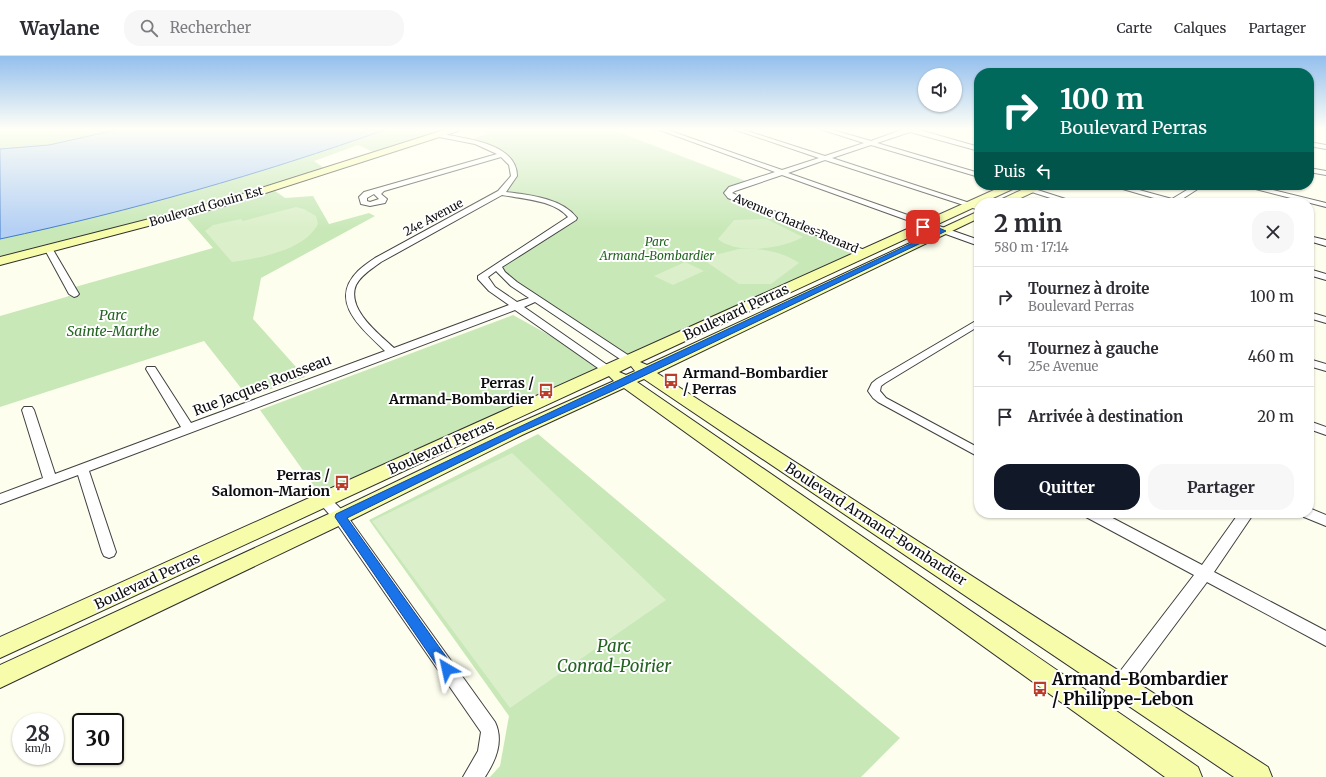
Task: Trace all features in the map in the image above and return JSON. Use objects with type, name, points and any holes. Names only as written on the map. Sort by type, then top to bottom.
[{"type":"main road","name":"Boulevard Gouin Est","points":[[0,261],[224,203],[350,163]]},
{"type":"main road","name":"Boulevard Perras","points":[[989,198],[1004,190]]},
{"type":"main road","points":[[1013,198],[1030,190]]},
{"type":"main road","name":"Boulevard Perras","points":[[0,648],[324,500],[617,376],[865,252],[974,206]]},
{"type":"main road","name":"Boulevard Perras","points":[[638,366],[974,216]]},
{"type":"main road","name":"Boulevard Armand-Bombardier","points":[[638,366],[1258,777]]},
{"type":"main road","name":"Boulevard Perras","points":[[0,677],[340,517],[516,431],[617,376]]},
{"type":"main road","name":"Boulevard Armand-Bombardier","points":[[617,376],[1188,777]]},
{"type":"street","points":[[381,190],[474,163]]},
{"type":"street","name":"24e Avenue","points":[[392,352],[351,308],[349,298],[351,288],[355,281],[364,270],[378,260],[501,193],[514,176],[513,165],[511,163]]},
{"type":"street","points":[[753,163],[974,242]]},
{"type":"street","points":[[782,173],[812,163]]},
{"type":"street","points":[[840,163],[974,206]]},
{"type":"street","points":[[937,163],[974,174]]},
{"type":"street","points":[[1314,171],[1326,173]]},
{"type":"street","name":"Avenue Charles-Renard","points":[[782,173],[732,190],[728,193],[730,196],[865,252]]},
{"type":"street","points":[[1030,190],[1057,198]]},
{"type":"street","points":[[1132,190],[1161,198]]},
{"type":"street","points":[[1182,198],[1193,190]]},
{"type":"street","points":[[1264,190],[1297,198]]},
{"type":"street","name":"Boulevard Armand-Bombardier","points":[[501,193],[557,206],[573,218],[483,276],[483,279],[492,288],[617,376]]},
{"type":"street","points":[[1314,202],[1326,205]]},
{"type":"street","points":[[1314,239],[1326,243]]},
{"type":"street","points":[[48,248],[74,294]]},
{"type":"street","name":"Boulevard Armand-Bombardier","points":[[498,267],[506,278],[535,299],[638,366]]},
{"type":"street","points":[[1314,273],[1326,277]]},
{"type":"street","name":"Rue Jacques Rousseau","points":[[0,499],[535,299]]},
{"type":"street","points":[[1314,316],[1326,320]]},
{"type":"street","points":[[974,325],[881,381],[876,385],[874,391],[882,400],[974,451]]},
{"type":"street","points":[[1314,364],[1326,368]]},
{"type":"street","points":[[151,369],[188,429]]},
{"type":"street","points":[[28,410],[50,480]]},
{"type":"street","points":[[1314,427],[1326,431]]},
{"type":"street","points":[[82,468],[109,552]]},
{"type":"street","points":[[324,500],[340,517],[483,719],[490,733],[488,748],[479,770],[473,777]]},
{"type":"street","points":[[1314,515],[1326,520]]},
{"type":"street","points":[[1100,518],[1326,639]]},
{"type":"street","points":[[1098,714],[1119,684],[1204,574],[1243,518]]},
{"type":"green space","name":"Parc Sainte-Marthe","points":[[287,163],[316,163],[327,170],[271,188],[285,198],[313,196],[329,224],[369,213],[375,216],[261,278],[253,319],[305,377],[248,397],[204,341],[0,407],[0,316],[74,294],[75,287],[213,248],[183,214],[0,260],[0,239],[147,204]]},
{"type":"green space","name":"Parc Armand-Bombardier","points":[[511,163],[698,163],[751,183],[728,193],[865,252],[630,361],[535,299],[498,267],[572,218],[551,204],[501,193],[512,180],[513,165]]},
{"type":"green space","points":[[296,207],[304,209],[316,216],[318,224],[302,241],[280,252],[232,262],[205,231],[213,225],[241,219],[243,221]]},
{"type":"green space","points":[[766,219],[803,237],[784,245],[748,249],[726,244],[718,239],[734,220]]},
{"type":"green space","points":[[739,249],[770,251],[778,253],[799,263],[771,284],[739,284],[705,261],[715,255]]},
{"type":"green space","points":[[685,262],[704,271],[673,285],[654,276]]},
{"type":"green space","points":[[513,315],[594,360],[609,371],[324,500],[260,410]]},
{"type":"green space","name":"Parc Conrad-Poirier","points":[[538,434],[900,738],[861,777],[490,777],[500,766],[509,716],[369,520]]},
{"type":"green space","points":[[512,453],[666,600],[510,708],[372,521]]},
{"type":"water","points":[[0,163],[287,163],[147,204],[0,239]]},
{"type":"place","name":"Armand-Bombardier / Perras","points":[[671,381]]},
{"type":"place","name":"Perras / Armand-Bombardier","points":[[546,391]]},
{"type":"place","name":"Perras / Salomon-Marion","points":[[342,483]]},
{"type":"place","name":"Armand-Bombardier / Philippe-Lebon","points":[[1040,689]]},
{"type":"route","points":[[447,669],[340,517],[516,431],[607,390],[943,231],[927,225],[923,227]]}]
